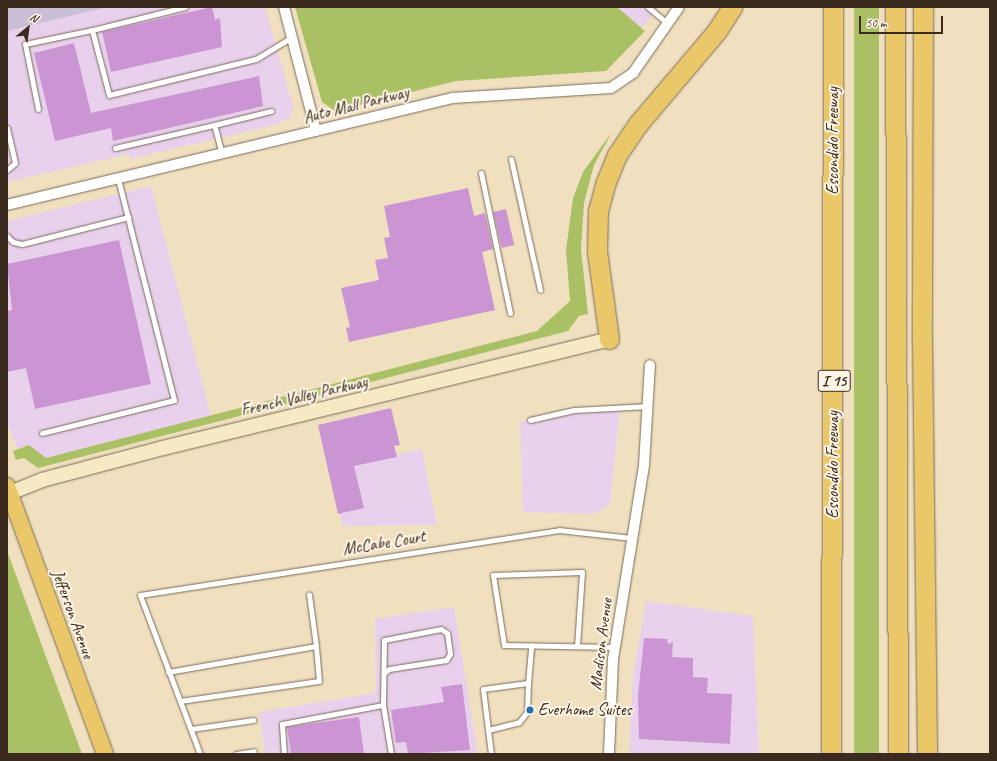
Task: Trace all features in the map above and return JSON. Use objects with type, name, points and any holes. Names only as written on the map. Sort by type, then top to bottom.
[{"type":"highway","points":[[609,339],[597,251],[598,211],[606,182],[617,155],[638,124],[716,32],[732,7]]},
{"type":"highway","name":"Escondido Freeway","points":[[831,754],[832,7]]},
{"type":"highway","points":[[895,7],[898,754]]},
{"type":"highway","points":[[923,7],[922,341],[927,754]]},
{"type":"main road","name":"French Valley Parkway","points":[[8,490],[163,448],[609,339]]},
{"type":"main road","name":"Jefferson Avenue","points":[[8,490],[105,754]]},
{"type":"street","points":[[284,7],[316,131]]},
{"type":"street","name":"Auto Mall Parkway","points":[[7,205],[452,98],[611,88],[633,73],[679,7]]},
{"type":"street","name":"Madison Avenue","points":[[609,754],[615,647],[650,406],[650,365]]},
{"type":"lane","points":[[38,109],[25,44],[92,30],[185,7]]},
{"type":"lane","points":[[648,7],[668,24]]},
{"type":"lane","points":[[92,30],[110,95],[256,58],[292,37]]},
{"type":"lane","points":[[115,148],[271,111]]},
{"type":"lane","points":[[214,125],[222,154]]},
{"type":"lane","points":[[7,128],[15,163],[7,170]]},
{"type":"lane","points":[[511,159],[540,290]]},
{"type":"lane","points":[[481,174],[510,313]]},
{"type":"lane","points":[[42,432],[174,400],[118,178]]},
{"type":"lane","points":[[7,236],[13,242],[22,244],[129,217]]},
{"type":"lane","points":[[530,420],[574,410],[650,406]]},
{"type":"lane","name":"McCabe Court","points":[[168,672],[140,595],[559,530],[632,538]]},
{"type":"lane","points":[[577,646],[582,572],[493,575],[504,645],[615,647]]},
{"type":"lane","points":[[180,701],[319,680],[309,594]]},
{"type":"lane","points":[[384,674],[389,670],[446,660],[450,654],[446,633],[441,629],[387,638],[382,644],[384,674],[383,705],[391,754]]},
{"type":"lane","points":[[200,754],[168,672],[316,646]]},
{"type":"lane","points":[[488,730],[519,722],[527,712],[531,646]]},
{"type":"lane","points":[[491,754],[483,689],[528,683]]},
{"type":"lane","points":[[284,754],[282,724],[383,705]]},
{"type":"lane","points":[[190,729],[253,720]]},
{"type":"lane","points":[[236,754],[254,751]]},
{"type":"shaded area","points":[[7,7],[108,7],[7,31]]},
{"type":"shaded area","points":[[108,7],[265,7],[293,106],[290,118],[274,125],[130,159],[129,154],[7,182],[7,31]]},
{"type":"shaded area","points":[[617,7],[659,7],[642,28]]},
{"type":"shaded area","points":[[151,186],[211,416],[46,458],[29,445],[17,449],[7,422],[7,221]]},
{"type":"shaded area","points":[[620,409],[610,504],[595,514],[523,512],[520,422],[553,414]]},
{"type":"shaded area","points":[[422,449],[437,525],[343,526],[329,470]]},
{"type":"shaded area","points":[[646,601],[753,616],[759,754],[629,754],[633,675]]},
{"type":"shaded area","points":[[454,607],[478,754],[265,754],[259,712],[376,693],[375,619]]},
{"type":"green space","points":[[295,7],[617,7],[645,31],[606,71],[456,81],[335,111],[322,102]]},
{"type":"green space","points":[[854,7],[879,7],[879,754],[854,754]]},
{"type":"green space","points":[[612,132],[594,165],[584,203],[581,249],[588,314],[579,316],[568,331],[38,468],[24,458],[16,460],[13,451],[29,445],[46,458],[537,331],[570,301],[566,250],[573,198],[583,172]]},
{"type":"green space","points":[[7,551],[10,559],[82,754],[7,754]]},
{"type":"building","points":[[212,7],[215,20],[220,18],[222,47],[111,72],[102,32]]},
{"type":"building","points":[[74,43],[91,113],[259,76],[263,106],[113,141],[111,128],[55,141],[34,53]]},
{"type":"building","points":[[468,188],[474,216],[485,213],[493,249],[482,252],[495,310],[349,342],[346,328],[350,327],[341,288],[379,280],[375,260],[388,258],[384,238],[390,237],[384,206]]},
{"type":"building","points":[[506,209],[514,245],[502,248],[493,212]]},
{"type":"building","points":[[119,240],[151,384],[35,409],[26,368],[7,372],[7,311],[12,310],[7,264]]},
{"type":"building","points":[[391,408],[400,445],[394,446],[397,457],[354,466],[364,508],[338,514],[318,425]]},
{"type":"building","points":[[644,638],[667,639],[668,644],[673,642],[672,657],[693,658],[693,677],[708,678],[707,693],[732,694],[730,744],[639,739],[638,695]]},
{"type":"building","points":[[462,684],[470,750],[408,754],[406,742],[396,743],[391,710],[444,702],[441,687]]},
{"type":"building","points":[[359,717],[364,754],[291,754],[287,727]]},
{"type":"place","name":"Everhome Suites","points":[[530,710]]}]
